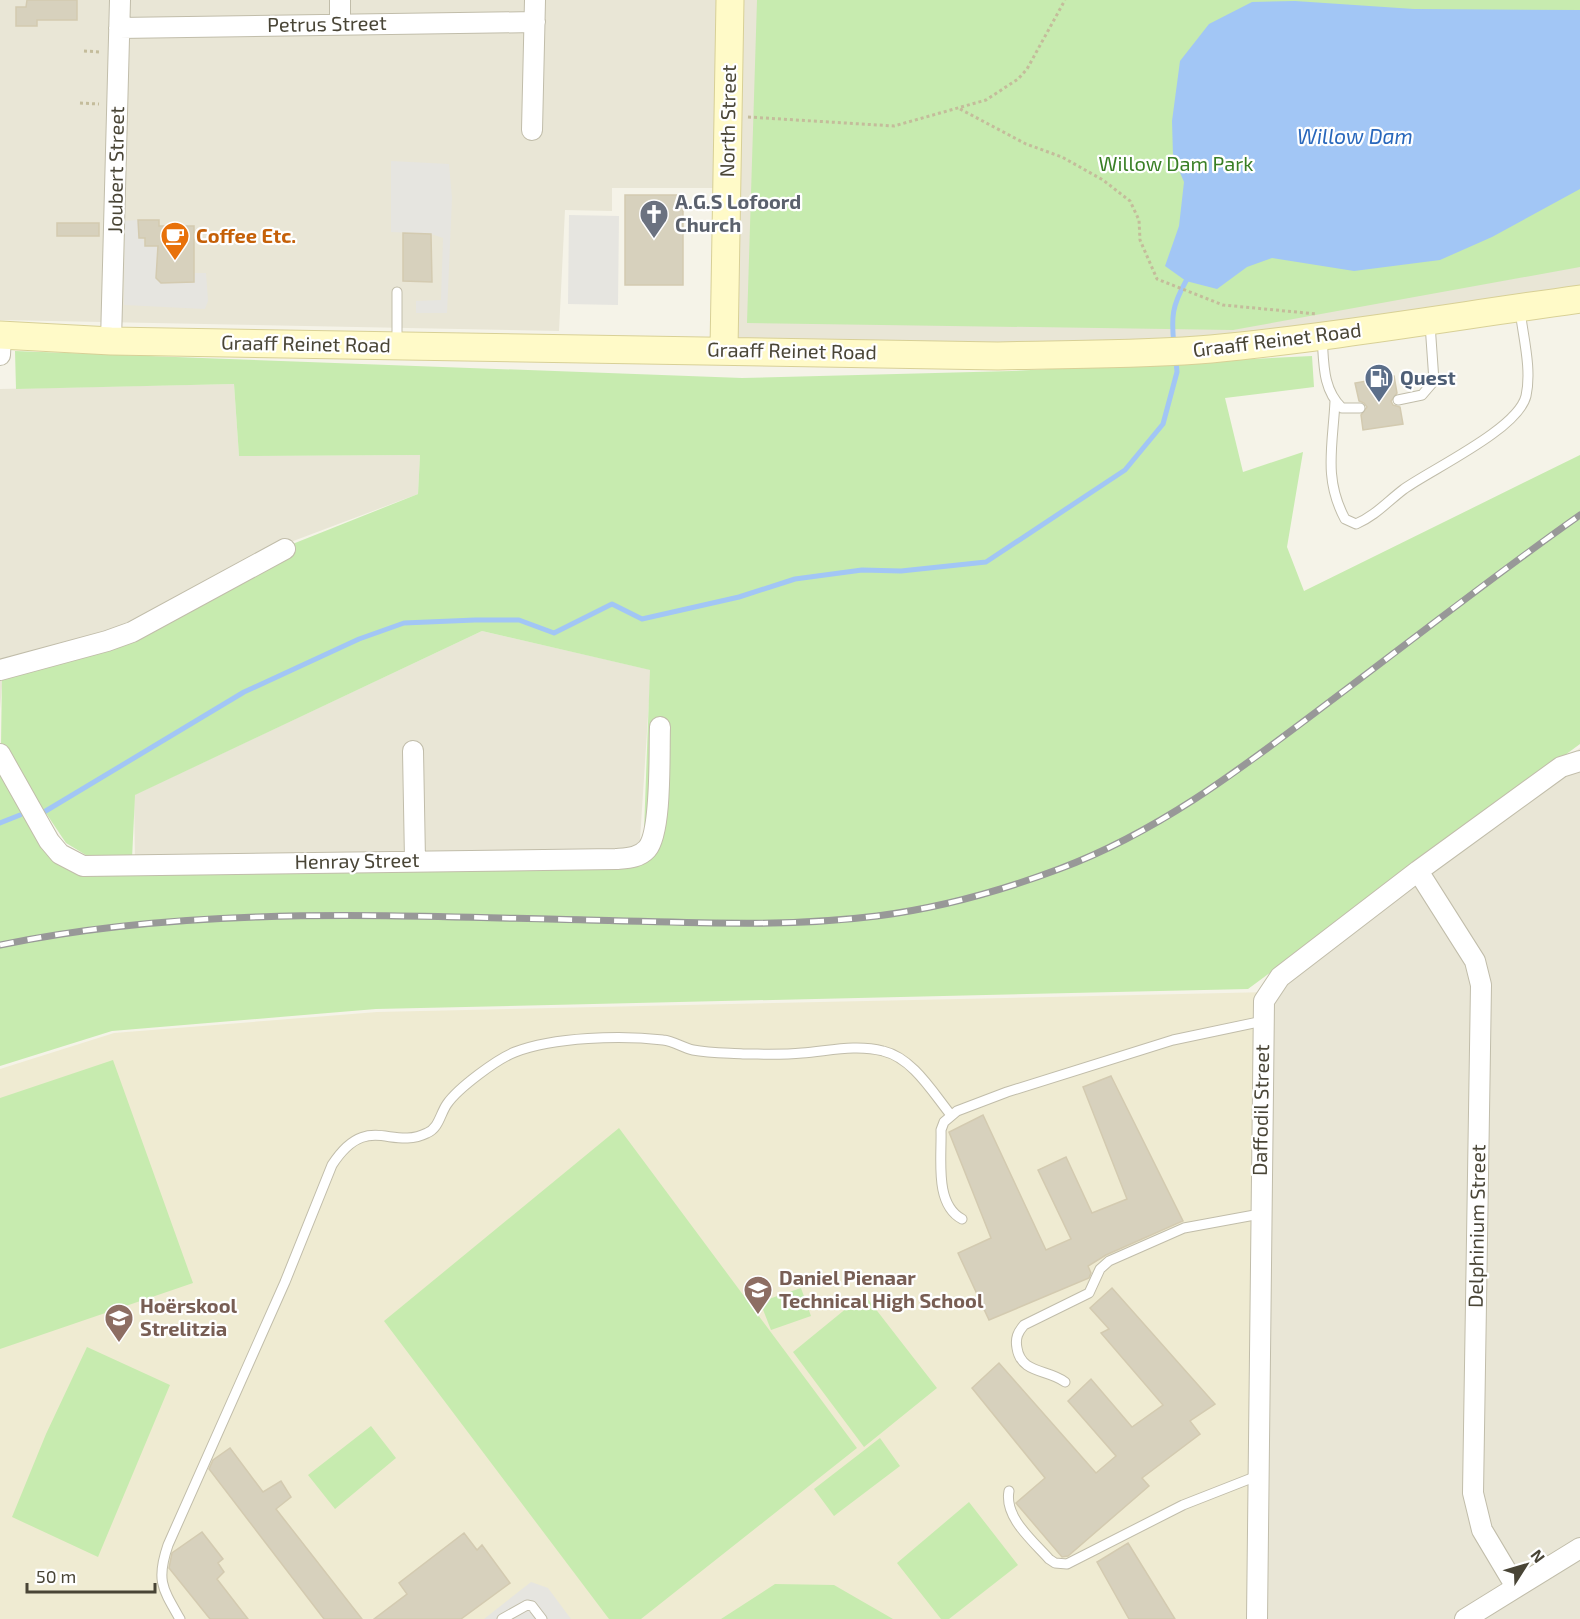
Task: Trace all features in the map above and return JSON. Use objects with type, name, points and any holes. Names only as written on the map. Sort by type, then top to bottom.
[{"type":"main road","name":"North Street","points":[[723,349],[730,0]]},
{"type":"main road","name":"Graaff Reinet Road","points":[[0,335],[111,341],[723,349],[998,356],[1185,351],[1323,325],[1430,322],[1580,299]]},
{"type":"street","name":"Joubert Street","points":[[111,341],[120,0]]},
{"type":"street","points":[[340,0],[340,24]]},
{"type":"street","points":[[532,130],[535,0]]},
{"type":"street","name":"Petrus Street","points":[[119,28],[535,22]]},
{"type":"street","points":[[0,335],[0,355]]},
{"type":"street","points":[[0,670],[89,647],[132,632],[285,549]]},
{"type":"street","name":"Henray Street","points":[[0,754],[49,841],[60,854],[83,866],[635,857],[646,851],[654,834],[660,727]]},
{"type":"street","points":[[413,751],[415,860]]},
{"type":"street","name":"Daffodil Street","points":[[1257,1619],[1264,1001],[1280,977],[1418,871],[1561,767],[1580,761]]},
{"type":"street","name":"Delphinium Street","points":[[1418,871],[1475,961],[1481,985],[1473,1493],[1482,1530],[1516,1587]]},
{"type":"street","points":[[1466,1619],[1580,1548]]},
{"type":"lane","points":[[397,292],[397,345]]},
{"type":"lane","points":[[1335,401],[1330,474],[1337,504],[1345,519],[1356,524],[1365,520],[1404,489],[1493,434],[1515,414],[1526,398],[1528,375],[1520,308]]},
{"type":"lane","points":[[1398,400],[1422,395],[1434,381],[1430,322]]},
{"type":"lane","points":[[1323,325],[1326,383],[1335,401],[1342,408],[1360,408]]},
{"type":"lane","points":[[962,1220],[948,1209],[944,1194],[941,1130],[951,1115],[1006,1092],[1173,1040],[1263,1021]]},
{"type":"lane","points":[[180,1619],[160,1579],[161,1566],[168,1545],[285,1282],[332,1166],[341,1151],[354,1141],[372,1135],[413,1137],[424,1135],[434,1130],[448,1102],[476,1078],[512,1054],[538,1044],[586,1039],[664,1040],[692,1050],[743,1054],[799,1054],[854,1047],[884,1051],[898,1058],[914,1071],[951,1115]]},
{"type":"lane","points":[[1065,1382],[1055,1375],[1031,1369],[1023,1363],[1016,1344],[1018,1332],[1024,1325],[1089,1293],[1100,1269],[1109,1261],[1184,1228],[1260,1214]]},
{"type":"lane","points":[[1009,1491],[1006,1502],[1016,1521],[1049,1559],[1055,1563],[1068,1564],[1183,1505],[1257,1476]]},
{"type":"lane","points":[[502,1619],[527,1605],[542,1619]]},
{"type":"path","points":[[729,117],[894,126],[986,100],[1018,79],[1041,48],[1065,0]]},
{"type":"path","points":[[84,51],[107,52]]},
{"type":"path","points":[[80,103],[106,104]]},
{"type":"path","points":[[960,109],[1026,144],[1062,157],[1083,168],[1130,201],[1139,220],[1140,240],[1157,279],[1222,305],[1323,325]]},
{"type":"shaded area","points":[[0,0],[1580,0],[1580,299],[1292,339],[724,349],[727,188],[612,188],[612,211],[565,210],[559,331],[0,320]]},
{"type":"shaded area","points":[[391,161],[449,164],[452,198],[447,313],[416,313],[416,301],[441,300],[443,238],[431,234],[391,232]]},
{"type":"shaded area","points":[[569,215],[619,216],[618,305],[568,304]]},
{"type":"shaded area","points":[[138,220],[145,246],[157,246],[156,278],[161,283],[194,283],[194,273],[206,273],[208,301],[205,309],[124,305],[125,221]]},
{"type":"shaded area","points":[[234,384],[239,456],[420,455],[418,494],[288,543],[70,650],[3,675],[0,709],[0,389]]},
{"type":"shaded area","points":[[482,631],[651,670],[639,855],[135,863],[134,795]]},
{"type":"shaded area","points":[[1580,748],[1580,1619],[1264,1619],[1268,978]]},
{"type":"shaded area","name":"Daniel Pienaar Technical High School","points":[[1269,992],[1264,1619],[0,1619],[0,1069],[114,1033],[377,1012]]},
{"type":"shaded area","points":[[531,1582],[548,1588],[571,1619],[484,1619]]},
{"type":"green space","name":"Willow Dam Park","points":[[757,0],[1580,0],[1580,267],[1233,330],[747,323]]},
{"type":"green space","points":[[15,351],[742,378],[1012,371],[1312,356],[1314,387],[1225,398],[1243,472],[1303,452],[1287,547],[1304,591],[1580,455],[1580,744],[1248,989],[376,1009],[112,1031],[0,1066],[0,756],[60,847],[92,867],[643,857],[650,670],[482,631],[135,795],[132,859],[94,860],[66,843],[1,746],[2,675],[70,654],[290,545],[418,494],[420,455],[239,456],[234,384],[16,389]]},
{"type":"green space","points":[[113,1060],[193,1283],[0,1349],[0,1098]]},
{"type":"green space","points":[[619,1128],[857,1448],[641,1619],[609,1619],[384,1321]]},
{"type":"green space","points":[[801,1288],[811,1316],[771,1330],[760,1302]]},
{"type":"green space","points":[[864,1294],[937,1388],[864,1447],[793,1352]]},
{"type":"green space","points":[[87,1347],[170,1385],[98,1557],[12,1517],[46,1434]]},
{"type":"green space","points":[[371,1426],[396,1458],[335,1509],[308,1475]]},
{"type":"green space","points":[[880,1438],[900,1466],[834,1516],[814,1489]]},
{"type":"green space","points":[[969,1502],[1018,1565],[949,1619],[941,1619],[897,1563]]},
{"type":"green space","points":[[775,1584],[834,1585],[893,1619],[721,1619]]},
{"type":"water","name":"Willow Dam","points":[[1295,1],[1414,9],[1580,10],[1580,189],[1492,237],[1440,260],[1354,271],[1272,258],[1247,267],[1217,289],[1186,281],[1165,266],[1179,226],[1184,182],[1173,156],[1172,121],[1180,61],[1209,24],[1252,2]]},
{"type":"building","points":[[27,0],[77,0],[77,20],[37,20],[37,26],[16,26],[16,7],[26,7]]},
{"type":"building","name":"A.G.S Lofoord Church","points":[[625,195],[683,195],[683,285],[625,285]]},
{"type":"building","name":"Coffee Etc.","points":[[138,220],[159,220],[159,226],[194,226],[194,282],[161,283],[156,278],[158,246],[145,246],[145,238],[139,238]]},
{"type":"building","points":[[57,223],[99,223],[99,236],[57,236]]},
{"type":"building","points":[[403,233],[431,234],[432,282],[403,281]]},
{"type":"building","name":"Quest","points":[[1394,376],[1397,393],[1391,401],[1393,405],[1400,407],[1403,424],[1363,430],[1361,415],[1367,407],[1359,401],[1355,383]]},
{"type":"building","points":[[1111,1076],[1183,1221],[1106,1255],[1088,1266],[1091,1273],[1089,1278],[989,1320],[958,1253],[991,1238],[949,1132],[983,1115],[1046,1250],[1071,1239],[1038,1170],[1066,1157],[1092,1213],[1127,1199],[1083,1087]]},
{"type":"building","points":[[1112,1288],[1215,1404],[1190,1421],[1200,1434],[1142,1478],[1149,1486],[1068,1556],[1062,1557],[1016,1503],[1045,1478],[972,1388],[999,1363],[1096,1473],[1116,1456],[1068,1401],[1091,1379],[1132,1427],[1163,1405],[1101,1333],[1109,1329],[1090,1308]]},
{"type":"building","points":[[230,1448],[263,1492],[281,1481],[291,1497],[276,1509],[362,1619],[324,1619],[209,1469],[213,1460]]},
{"type":"building","points":[[202,1532],[223,1559],[218,1563],[224,1572],[217,1579],[248,1619],[210,1619],[169,1568],[172,1553]]},
{"type":"building","points":[[464,1533],[477,1550],[482,1545],[510,1583],[461,1619],[374,1619],[407,1594],[399,1583]]},
{"type":"building","points":[[1128,1543],[1175,1619],[1129,1619],[1097,1562]]},
{"type":"waterway","points":[[1174,345],[1174,312],[1186,281]]},
{"type":"waterway","points":[[44,812],[244,692],[359,639],[404,623],[519,620],[554,633],[612,604],[642,619],[739,597],[795,579],[862,570],[901,571],[986,562],[1125,470],[1163,424],[1177,372],[1176,360]]},
{"type":"waterway","points":[[0,823],[20,815]]},
{"type":"railway","points":[[0,945],[73,932],[219,918],[366,916],[769,923],[877,916],[969,898],[1037,877],[1095,854],[1129,838],[1195,799],[1258,755],[1580,515]]},
{"type":"place","name":"A.G.S Lofoord Church","points":[[654,240]]},
{"type":"place","name":"Coffee Etc.","points":[[175,262]]},
{"type":"place","name":"Quest","points":[[1379,404]]},
{"type":"place","name":"Daniel Pienaar Technical High School","points":[[758,1316]]},
{"type":"place","name":"Hoërskool Strelitzia","points":[[119,1344]]}]
